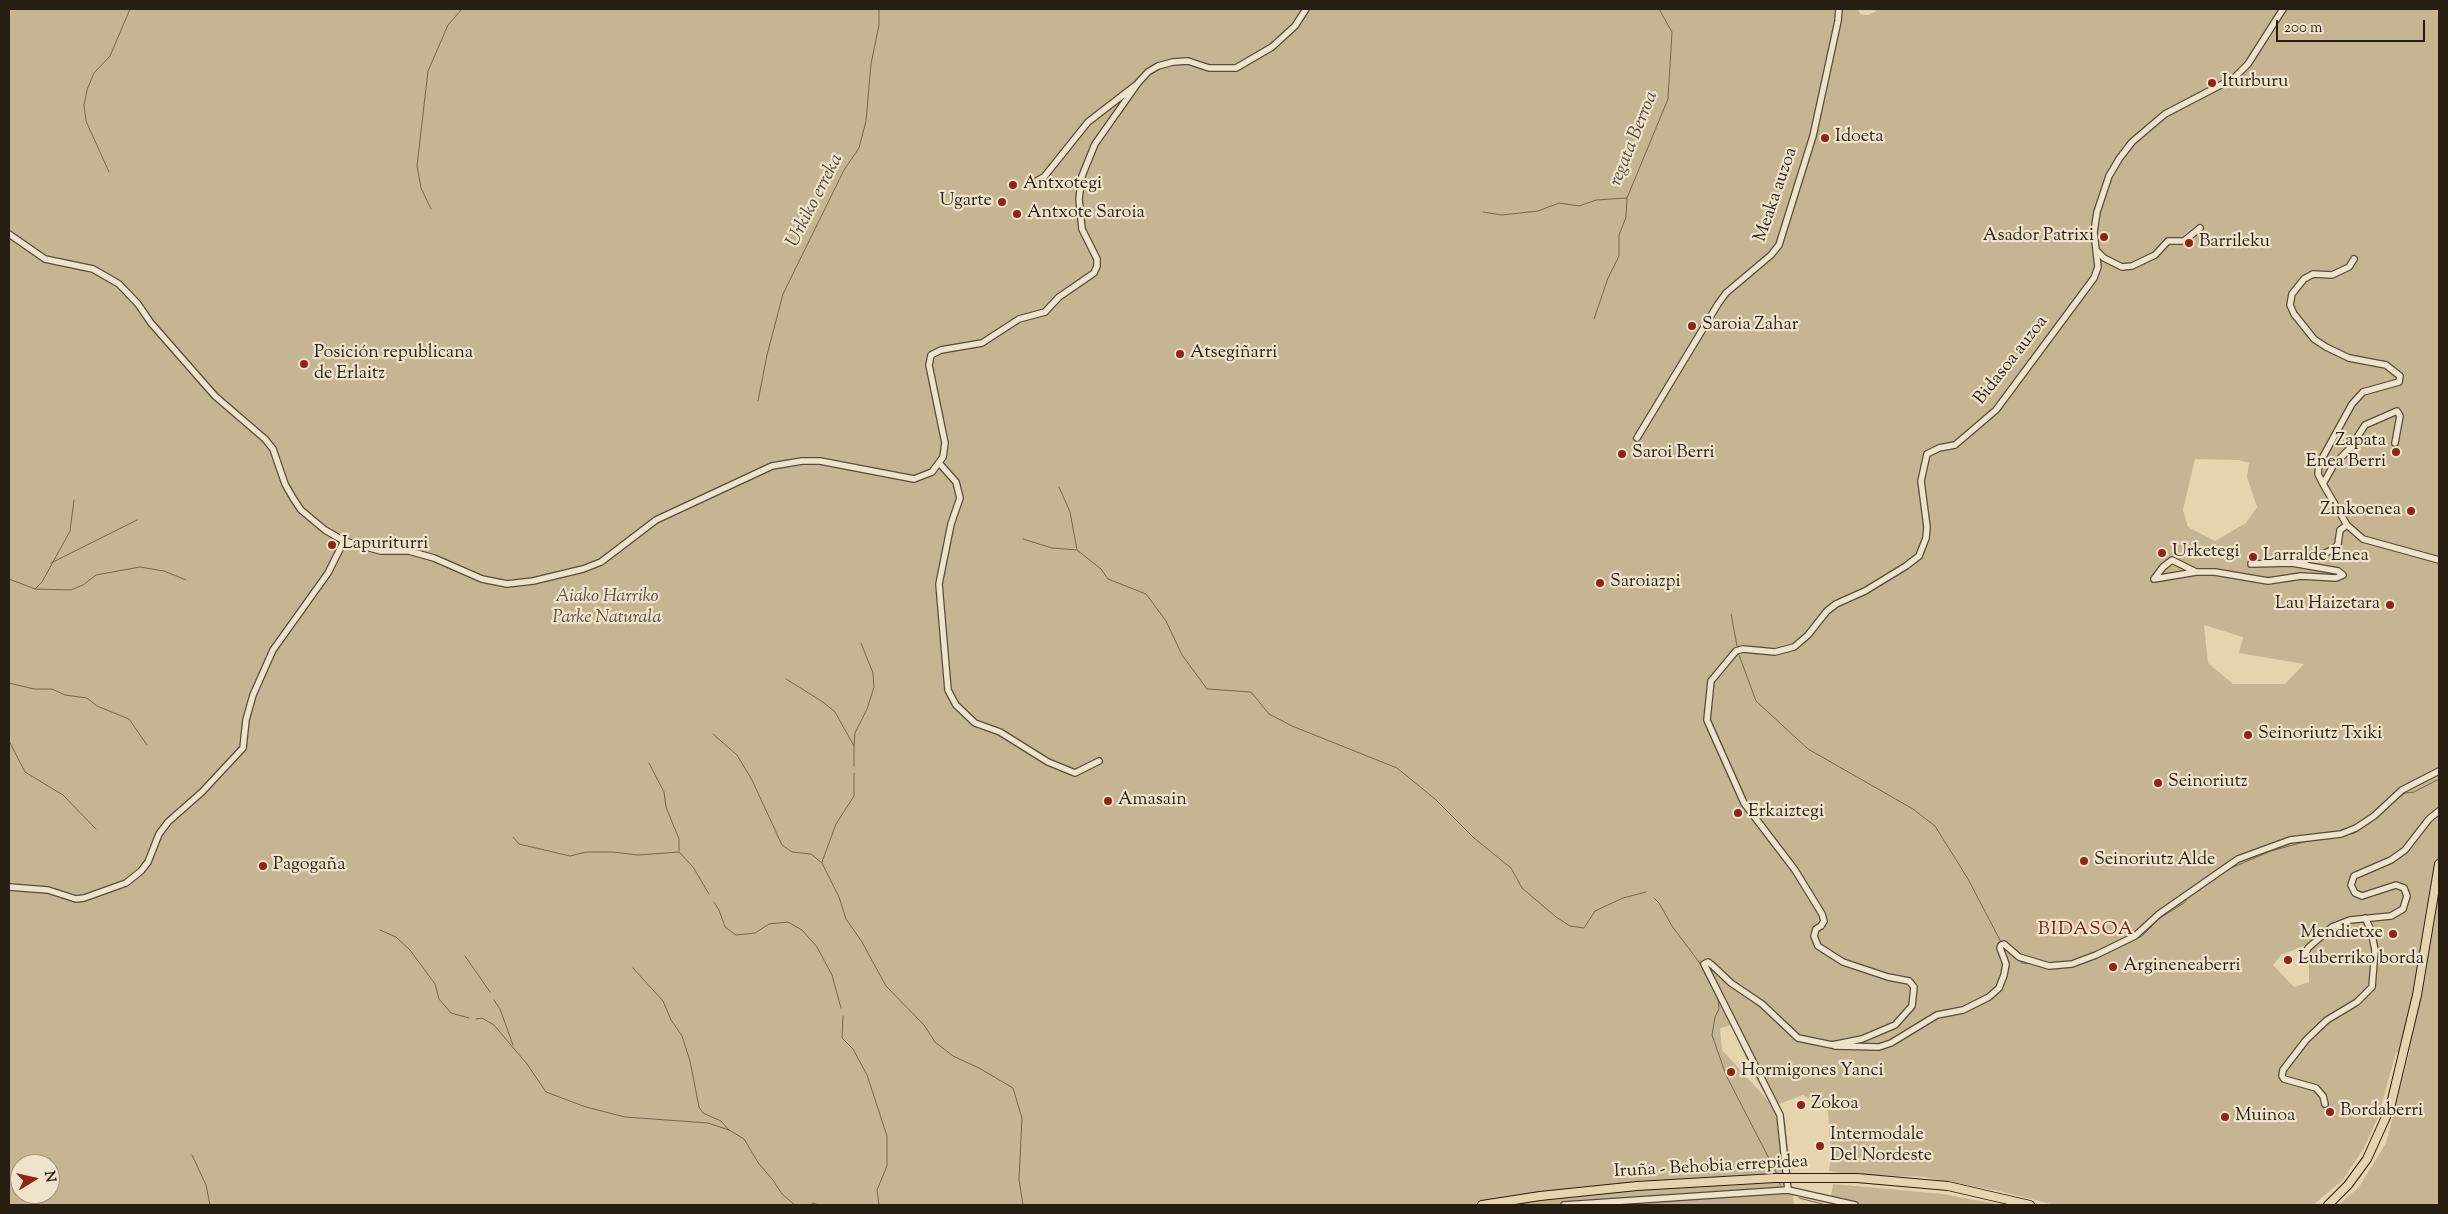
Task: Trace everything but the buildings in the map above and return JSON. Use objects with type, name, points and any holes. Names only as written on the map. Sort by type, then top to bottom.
[{"type":"highway","points":[[2328,1205],[2355,1176],[2373,1150],[2390,1108],[2407,1044],[2417,995],[2439,864]]},
{"type":"highway","name":"Iruña - Behobia errepidea","points":[[1482,1205],[1628,1187],[1775,1178],[1857,1178],[1948,1186],[2030,1205]]},
{"type":"street","points":[[9,234],[45,259],[93,269],[118,284],[138,304],[150,323],[215,396],[265,439],[277,458],[285,484],[301,510],[325,530],[344,541],[381,550],[409,551],[434,558],[482,579],[508,584],[533,581],[583,569],[601,562],[656,520],[772,466],[802,461],[820,461],[914,479],[932,472],[940,464],[945,443],[929,365],[931,355],[941,350],[982,343],[1019,319],[1045,312],[1059,297],[1094,273],[1098,259],[1082,229],[1079,198],[1082,176],[1095,144],[1138,83],[1148,72],[1158,66],[1173,62],[1188,61],[1209,68],[1236,68],[1256,59],[1272,47],[1295,26],[1306,9]]},
{"type":"street","name":"Meaka auzoa","points":[[1637,438],[1726,293],[1772,255],[1779,244],[1813,136],[1839,9]]},
{"type":"street","name":"Bidasoa auzoa","points":[[1832,1045],[1862,1039],[1895,1026],[1912,1006],[1914,987],[1910,981],[1888,977],[1843,962],[1818,946],[1814,936],[1816,929],[1822,926],[1824,920],[1822,914],[1795,870],[1744,803],[1707,720],[1711,681],[1736,652],[1743,649],[1775,652],[1794,647],[1808,635],[1831,607],[1865,591],[1919,556],[1926,538],[1927,527],[1921,481],[1927,454],[1938,448],[1955,445],[1996,410],[2094,278],[2098,267],[2094,232],[2096,212],[2109,176],[2127,148],[2165,114],[2234,78],[2248,64],[2283,9]]},
{"type":"street","points":[[1038,180],[1044,176],[1088,122],[1138,83]]},
{"type":"street","points":[[2097,251],[2104,258],[2122,267],[2132,266],[2155,255],[2168,241],[2184,241],[2200,228]]},
{"type":"street","points":[[2354,259],[2348,267],[2332,275],[2313,274],[2304,279],[2292,294],[2290,306],[2314,339],[2349,358],[2386,364],[2400,376],[2399,382],[2362,392],[2352,404],[2319,464],[2318,474],[2347,525],[2363,539],[2439,560]]},
{"type":"street","points":[[2323,484],[2333,466],[2351,447],[2366,425],[2397,412],[2400,416],[2395,443]]},
{"type":"street","points":[[940,464],[956,482],[960,498],[951,524],[939,584],[948,690],[956,705],[975,723],[1000,732],[1048,762],[1075,773],[1099,761]]},
{"type":"street","points":[[2292,563],[2314,558],[2334,549],[2338,544],[2340,530],[2347,525]]},
{"type":"street","points":[[9,887],[48,890],[76,899],[126,883],[141,871],[148,862],[159,834],[168,822],[202,792],[243,748],[246,720],[253,695],[273,650],[328,574],[344,541]]},
{"type":"street","points":[[2196,572],[2172,560],[2163,567],[2154,579],[2196,572],[2215,572],[2273,581],[2301,576],[2336,578],[2343,576],[2338,571],[2292,563],[2251,564]]},
{"type":"street","name":"Bidasoa auzoa","points":[[1788,1190],[1780,1115],[1704,964],[1708,962],[1732,983],[1762,1004],[1798,1038],[1838,1047],[1878,1047],[1891,1043],[1937,1015],[1963,1010],[1988,997],[1999,988],[2006,964],[2000,948],[2001,945],[2004,944],[2019,957],[2049,966],[2072,964],[2096,955],[2135,936],[2159,914],[2238,859],[2290,840],[2341,834],[2356,828],[2374,816],[2402,790],[2439,770]]},
{"type":"street","points":[[2305,955],[2308,948],[2332,926],[2350,920],[2391,916],[2403,909],[2407,896],[2404,888],[2396,885],[2362,896],[2355,893],[2351,885],[2354,876],[2391,860],[2405,850],[2429,819],[2439,812]]},
{"type":"street","points":[[2325,1104],[2323,1096],[2316,1088],[2284,1080],[2282,1076],[2283,1070],[2306,1040],[2328,1020],[2357,1002],[2372,987],[2375,950],[2371,930],[2365,918]]},
{"type":"street","points":[[1564,1205],[1788,1190],[1855,1205]]},
{"type":"green space","name":"Aiako Harriko Parke Naturala","points":[[9,9],[1858,9],[1860,14],[1868,15],[1875,12],[1876,9],[2439,9],[2439,1205],[2338,1205],[2359,1187],[2386,1143],[2410,1050],[2396,1053],[2378,1117],[2364,1148],[2343,1180],[2313,1205],[2055,1205],[1999,1191],[1925,1177],[1848,1174],[1829,1171],[1831,1157],[1828,1111],[1803,1095],[1773,1106],[1785,1119],[1794,1205],[9,1205]],"holes":[[[2195,459],[2239,460],[2249,463],[2247,477],[2257,507],[2246,523],[2215,541],[2188,527],[2183,510]],[[2204,625],[2243,637],[2239,653],[2304,664],[2285,684],[2233,684],[2208,663]],[[2309,944],[2309,982],[2294,987],[2273,965],[2281,955]],[[1731,1025],[1754,1076],[1771,1104],[1722,1050],[1720,1028]]]},
{"type":"green space","points":[[1833,1184],[1943,1194],[2001,1205],[1836,1205],[1830,1204]]},
{"type":"waterway","points":[[109,172],[86,121],[84,105],[87,90],[94,73],[110,56],[130,9]]},
{"type":"waterway","points":[[431,209],[421,188],[417,166],[428,71],[448,25],[462,9]]},
{"type":"waterway","name":"Urkiko erreka","points":[[758,401],[767,355],[783,294],[844,170],[859,148],[866,121],[871,64],[879,25],[879,9]]},
{"type":"waterway","name":"regata Berroa","points":[[1483,212],[1502,215],[1538,211],[1559,203],[1579,206],[1596,200],[1627,198],[1668,99],[1672,32],[1659,9]]},
{"type":"waterway","points":[[1594,319],[1608,278],[1619,256],[1619,235],[1626,217],[1627,198]]},
{"type":"waterway","points":[[1059,487],[1070,512],[1077,550],[1101,569],[1108,579],[1146,594],[1166,621],[1182,655],[1207,689],[1251,692],[1269,714],[1292,726],[1397,768],[1435,799],[1474,838],[1511,868],[1522,888],[1556,917],[1570,926],[1584,928],[1595,911],[1623,898],[1646,892]]},
{"type":"waterway","points":[[35,589],[42,582],[70,531],[74,500]]},
{"type":"waterway","points":[[51,563],[137,520]]},
{"type":"waterway","points":[[1023,539],[1052,548],[1076,550]]},
{"type":"waterway","points":[[9,579],[35,589],[71,590],[83,585],[96,575],[140,567],[164,571],[186,580]]},
{"type":"waterway","points":[[1731,614],[1737,646]]},
{"type":"waterway","points":[[854,746],[855,733],[867,709],[874,687],[873,673],[861,643]]},
{"type":"waterway","points":[[1739,655],[1756,701],[1808,749],[1913,809],[1935,826],[1968,879],[2001,942]]},
{"type":"waterway","points":[[786,679],[823,702],[835,712],[854,746],[854,766]]},
{"type":"waterway","points":[[9,683],[34,689],[52,689],[65,695],[87,698],[97,706],[129,719],[147,745]]},
{"type":"waterway","points":[[713,734],[737,755],[752,780],[782,845],[792,852],[811,854],[822,863],[839,897],[846,919],[862,942],[886,986],[924,1025],[935,1042],[953,1056],[979,1068],[1013,1088],[1022,1118],[1019,1180],[1023,1205]]},
{"type":"waterway","points":[[9,741],[25,772],[63,795],[96,829]]},
{"type":"waterway","points":[[649,763],[664,792],[666,807],[679,839],[679,851]]},
{"type":"waterway","points":[[822,862],[836,824],[854,796],[854,773]]},
{"type":"waterway","points":[[2323,839],[2355,833],[2405,793],[2414,792],[2439,779]]},
{"type":"waterway","points":[[513,837],[519,844],[570,856],[586,852],[613,852],[638,855],[679,852],[693,867],[709,894]]},
{"type":"waterway","points":[[2226,870],[2271,851],[2311,840]]},
{"type":"waterway","points":[[2114,949],[2142,936],[2160,918],[2184,903],[2189,896]]},
{"type":"waterway","points":[[1654,898],[1699,962],[1718,999],[1719,1009],[1715,1017],[1712,1035],[1726,1075],[1777,1174]]},
{"type":"waterway","points":[[714,902],[725,927],[736,935],[755,933],[769,924],[788,922],[802,930],[817,947],[832,975],[841,1008]]},
{"type":"waterway","points":[[380,930],[396,937],[410,950],[435,984],[439,999],[451,1013],[469,1018]]},
{"type":"waterway","points":[[2082,963],[2106,953]]},
{"type":"waterway","points":[[465,956],[490,992]]},
{"type":"waterway","points":[[2017,959],[2022,963],[2032,964]]},
{"type":"waterway","points":[[633,968],[663,1001],[671,1020],[682,1036],[690,1061],[699,1107],[703,1113],[721,1121],[729,1130]]},
{"type":"waterway","points":[[494,1000],[500,1009],[513,1045]]},
{"type":"waterway","points":[[843,1016],[842,1038],[853,1049],[867,1075],[887,1136],[887,1166],[877,1190],[879,1205]]},
{"type":"waterway","points":[[476,1019],[482,1018],[494,1025],[527,1064],[546,1092],[586,1107],[625,1117],[708,1123],[729,1130],[744,1139],[759,1164],[782,1194],[795,1205]]},
{"type":"waterway","points":[[192,1155],[206,1185],[210,1205]]},
{"type":"waterway","points":[[1779,1180],[1780,1185]]},
{"type":"waterway","points":[[1799,1198],[1826,1205]]},
{"type":"waterway","points":[[810,1205],[814,1203],[818,1205]]},
{"type":"place","name":"Iturburu","points":[[2212,83]]},
{"type":"place","name":"Idoeta","points":[[1825,138]]},
{"type":"place","name":"Antxotegi","points":[[1013,185]]},
{"type":"place","name":"Ugarte","points":[[1002,202]]},
{"type":"place","name":"Antxote Saroia","points":[[1017,214]]},
{"type":"place","name":"Asador Patrixi","points":[[2104,237]]},
{"type":"place","name":"Barrileku","points":[[2189,243]]},
{"type":"place","name":"Saroia Zahar","points":[[1692,326]]},
{"type":"place","name":"Atsegiñarri","points":[[1180,354]]},
{"type":"place","name":"Posición republicana de Erlaitz","points":[[304,364]]},
{"type":"place","name":"Zapata Enea Berri","points":[[2396,452]]},
{"type":"place","name":"Saroi Berri","points":[[1622,454]]},
{"type":"place","name":"Zinkoenea","points":[[2411,511]]},
{"type":"place","name":"Lapuriturri","points":[[332,545]]},
{"type":"place","name":"Urketegi","points":[[2162,553]]},
{"type":"place","name":"Larralde Enea","points":[[2253,557]]},
{"type":"place","name":"Saroiazpi","points":[[1600,583]]},
{"type":"place","name":"Lau Haizetara","points":[[2390,605]]},
{"type":"place","name":"Seinoriutz Txiki","points":[[2248,735]]},
{"type":"place","name":"Seinoriutz","points":[[2158,783]]},
{"type":"place","name":"Amasain","points":[[1108,801]]},
{"type":"place","name":"Erkaiztegi","points":[[1738,813]]},
{"type":"place","name":"Seinoriutz Alde","points":[[2084,861]]},
{"type":"place","name":"Pagogaña","points":[[263,866]]},
{"type":"place","name":"Mendietxe","points":[[2393,934]]},
{"type":"place","name":"Luberriko borda","points":[[2288,960]]},
{"type":"place","name":"Argineneaberri","points":[[2113,967]]},
{"type":"place","name":"Hormigones Yanci","points":[[1731,1072]]},
{"type":"place","name":"Zokoa","points":[[1801,1105]]},
{"type":"place","name":"Bordaberri","points":[[2330,1112]]},
{"type":"place","name":"Muinoa","points":[[2225,1117]]},
{"type":"place","name":"Intermodale Del Nordeste","points":[[1820,1146]]},
{"type":"district","name":"BIDASOA","points":[[2086,931]]}]
